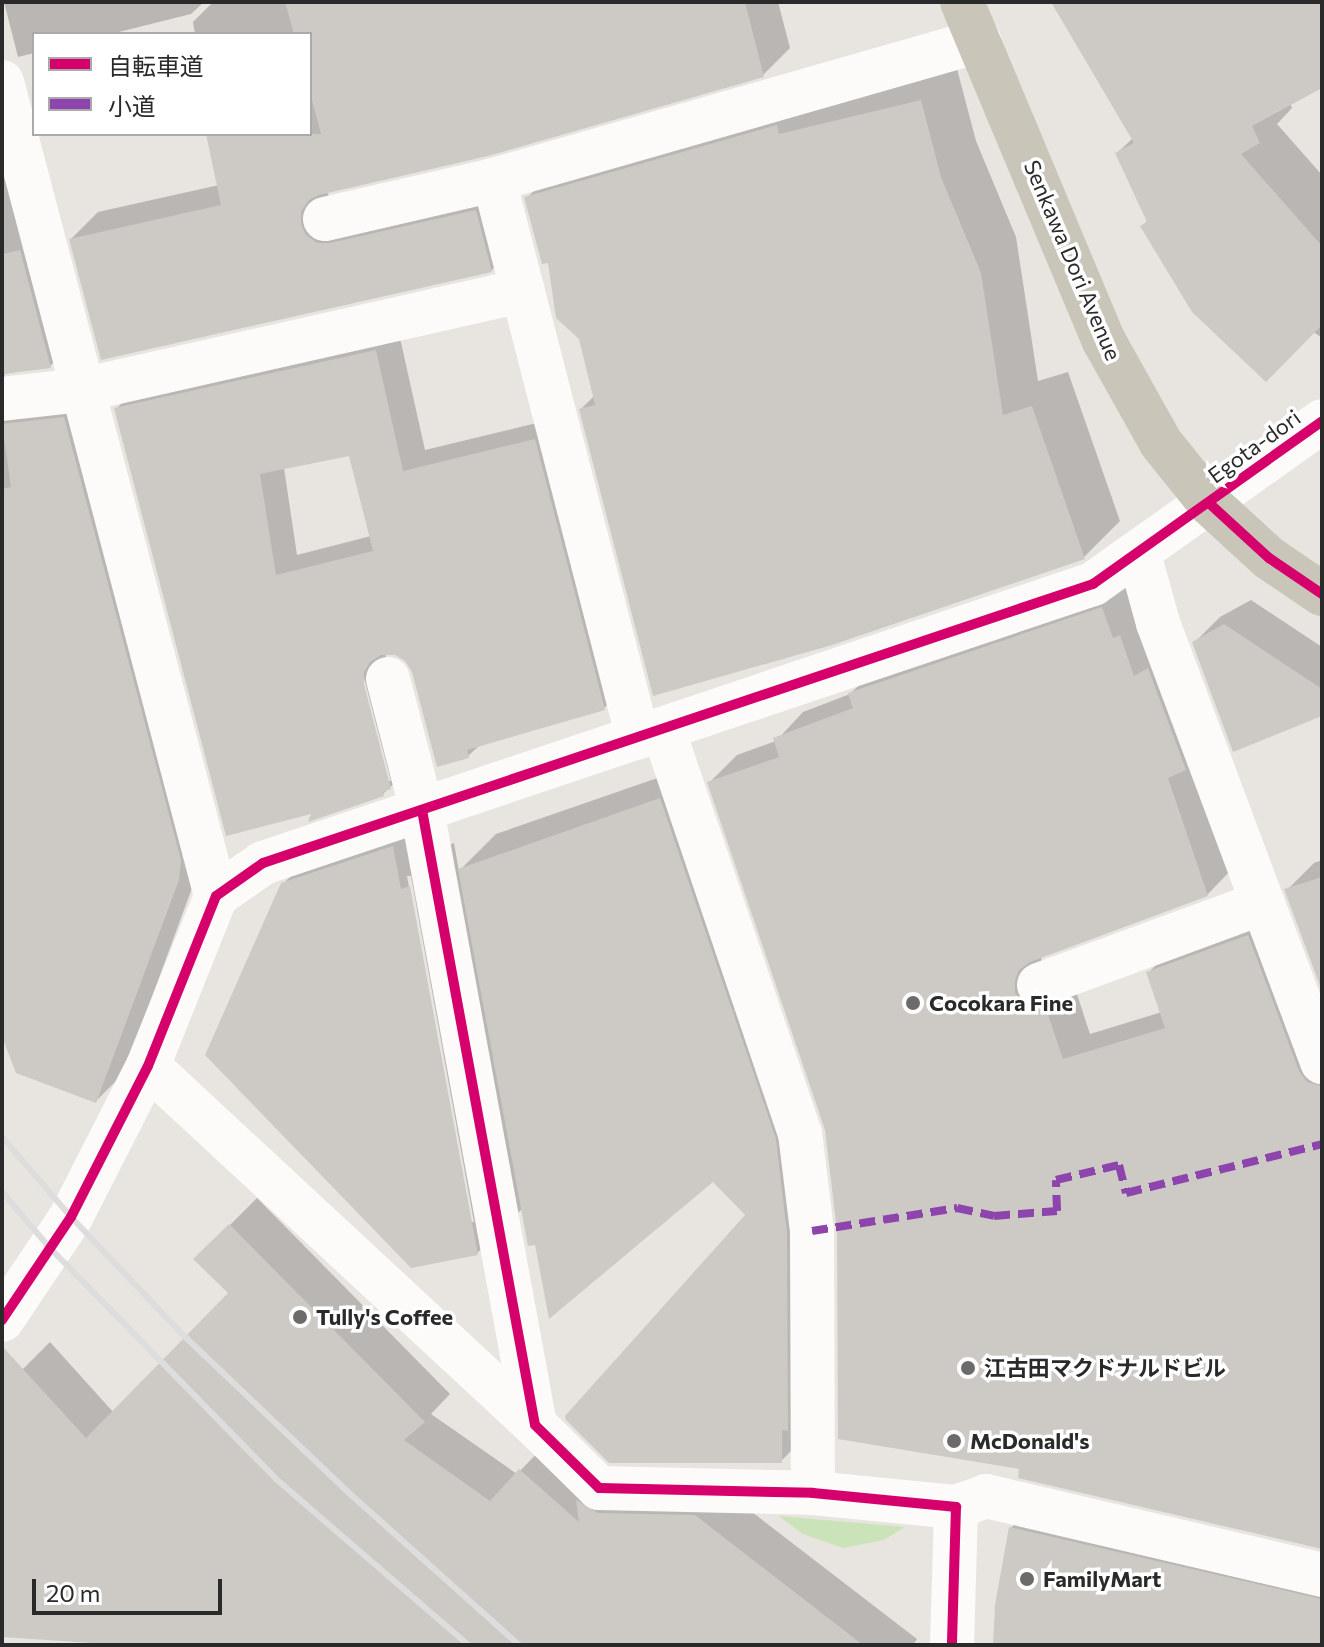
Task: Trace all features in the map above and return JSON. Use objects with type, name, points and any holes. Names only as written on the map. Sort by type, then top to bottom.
[{"type":"main road","name":"Senkawa Dori Avenue","points":[[962,2],[1104,341],[1161,443],[1210,504],[1269,558],[1322,594]]},
{"type":"street","points":[[325,219],[494,180],[979,41]]},
{"type":"street","points":[[2,82],[216,896],[148,1066],[71,1217],[2,1320]]},
{"type":"street","points":[[494,180],[650,734],[800,1133],[812,1231],[813,1493]]},
{"type":"street","points":[[2,399],[82,390],[523,291]]},
{"type":"street","name":"Egota-dori","points":[[216,896],[263,863],[1093,584],[1210,504],[1322,421]]},
{"type":"street","points":[[1139,554],[1158,623],[1322,1062]]},
{"type":"street","points":[[388,679],[422,810],[535,1425]]},
{"type":"street","points":[[1039,985],[1262,903]]},
{"type":"street","points":[[148,1066],[599,1488],[813,1493],[956,1507],[986,1496],[1322,1575]]},
{"type":"street","points":[[952,1645],[956,1507]]},
{"type":"green space","points":[[779,1516],[905,1527],[884,1540],[843,1548],[803,1534]]},
{"type":"building","points":[[285,2],[745,2],[764,77],[488,156],[319,195],[309,200],[301,211],[301,224],[306,235],[317,243],[330,243],[476,210],[492,272],[101,360],[69,239],[221,205],[206,136],[321,134],[312,100],[312,32],[293,32]]},
{"type":"building","points":[[1051,2],[1322,2],[1322,88],[1252,126],[1260,143],[1241,154],[1322,246],[1322,325],[1266,382],[1192,312],[1140,226],[1147,222],[1115,153],[1134,143]]},
{"type":"building","points":[[921,100],[941,177],[981,273],[1003,415],[1032,406],[1085,559],[832,645],[653,696],[579,409],[595,405],[579,339],[556,318],[548,263],[542,264],[524,197],[777,125],[779,134]]},
{"type":"building","points":[[20,250],[51,368],[2,374],[2,254]]},
{"type":"building","points":[[376,350],[403,471],[535,439],[605,710],[467,750],[469,758],[437,767],[412,672],[405,661],[395,655],[381,655],[370,662],[364,672],[364,684],[391,789],[383,792],[384,796],[308,822],[311,814],[226,836],[114,408]],"holes":[[[349,456],[373,551],[276,575],[260,474]]]},
{"type":"building","points":[[64,417],[181,860],[179,880],[96,1103],[16,1073],[2,1037],[2,489],[11,487],[2,424]]},
{"type":"building","points":[[1102,607],[1113,638],[1120,635],[1134,676],[1148,668],[1186,770],[1168,778],[1208,896],[1030,962],[1019,970],[1015,993],[1024,1005],[1046,1009],[1063,1059],[1165,1028],[1146,972],[1248,935],[1299,1071],[1307,1082],[1322,1086],[1322,1549],[1018,1478],[1019,1469],[838,1439],[837,1231],[825,1130],[707,782],[779,757],[773,738],[853,708],[848,693]]},
{"type":"building","points":[[1224,624],[1322,689],[1322,716],[1233,752],[1192,642]]},
{"type":"building","points":[[660,798],[776,1139],[787,1233],[788,1431],[782,1430],[782,1463],[609,1463],[566,1420],[565,1416],[745,1215],[713,1182],[549,1319],[535,1245],[528,1246],[458,869]]},
{"type":"building","points":[[393,846],[401,889],[410,886],[478,1255],[411,1268],[205,1055],[281,883]]},
{"type":"building","points":[[1322,877],[1322,991],[1284,889]]},
{"type":"building","points":[[229,1224],[425,1422],[404,1440],[490,1501],[519,1469],[579,1522],[576,1500],[598,1513],[695,1515],[863,1645],[122,1645],[2,1637],[2,1346],[86,1438],[228,1293],[193,1259]]},
{"type":"building","points":[[1009,1527],[1322,1599],[1322,1645],[993,1645],[995,1605]]},
{"type":"railway","points":[[2,1137],[71,1217],[181,1333],[349,1493],[519,1645]]},
{"type":"railway","points":[[2,1192],[49,1247],[276,1479],[468,1645]]},
{"type":"marked path","points":[[812,1231],[957,1208],[994,1216],[1057,1211],[1056,1180],[1119,1165],[1126,1193],[1322,1144]]},
{"type":"cycle path","points":[[2,1320],[71,1217],[148,1066],[216,896],[263,863],[1093,584],[1322,421]]},
{"type":"cycle path","points":[[1210,504],[1269,558],[1322,594]]},
{"type":"cycle path","points":[[422,810],[535,1425],[599,1488],[813,1493],[956,1507],[952,1645]]},
{"type":"place","name":"Cocokara Fine","points":[[913,1003]]},
{"type":"place","name":"Tully's Coffee","points":[[300,1317]]},
{"type":"place","name":"江古田マクドナルドビル","points":[[968,1368]]},
{"type":"place","name":"McDonald's","points":[[954,1441]]},
{"type":"place","name":"FamilyMart","points":[[1027,1579]]}]
